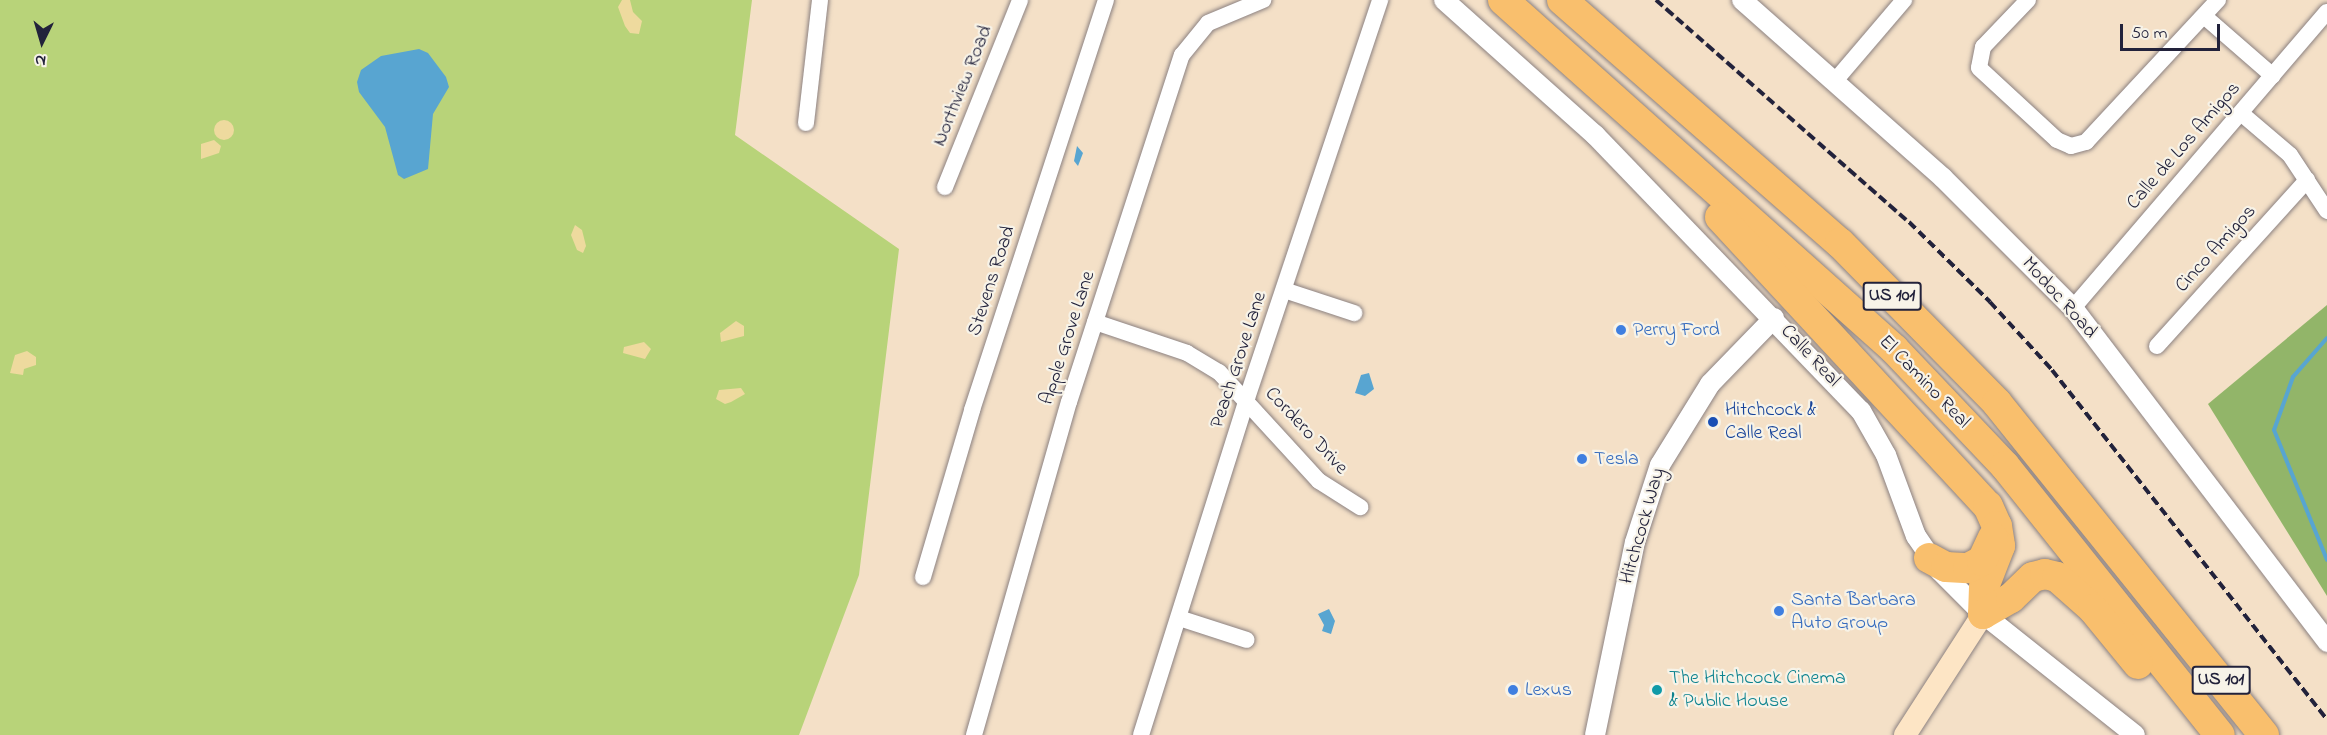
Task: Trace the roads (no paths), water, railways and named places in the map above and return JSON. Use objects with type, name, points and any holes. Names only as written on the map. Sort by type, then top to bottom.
[{"type":"highway","name":"El Camino Real","points":[[1503,0],[1894,349],[1973,433],[2076,553],[2220,735]]},
{"type":"highway","name":"El Camino Real","points":[[1562,0],[1840,243],[1997,403],[2264,733]]},
{"type":"highway","points":[[1672,152],[1710,207],[1988,506],[1997,526],[2000,546],[1984,586],[1983,614]]},
{"type":"highway","points":[[1929,558],[1946,567],[1968,568],[1982,561],[1997,526]]},
{"type":"highway","points":[[1983,614],[2011,598],[2033,577],[2045,574],[2057,576],[2093,609],[2197,735]]},
{"type":"main road","points":[[1905,735],[1983,614]]},
{"type":"street","points":[[806,123],[820,0]]},
{"type":"street","name":"Northview Road","points":[[945,187],[1020,0]]},
{"type":"street","name":"Stevens Road","points":[[923,577],[972,410],[1106,0]]},
{"type":"street","name":"Apple Grove Lane","points":[[974,735],[1095,322],[1185,49],[1208,23],[1263,0]]},
{"type":"street","name":"Peach Grove Lane","points":[[1141,735],[1247,398],[1380,0]]},
{"type":"street","name":"Calle Real","points":[[1444,0],[1594,135],[1774,318],[1871,425],[1916,536],[1929,558],[1983,614],[2135,735]]},
{"type":"street","name":"Modoc Road","points":[[1742,0],[1943,178],[2073,308],[2327,642]]},
{"type":"street","points":[[1834,82],[1905,0]]},
{"type":"street","points":[[2028,0],[1983,46],[1979,68],[2057,140],[2071,146],[2086,142],[2218,0]]},
{"type":"street","name":"Calle de Los Amigos","points":[[2073,308],[2242,114],[2327,12]]},
{"type":"street","points":[[2204,16],[2272,76]]},
{"type":"street","points":[[2242,114],[2290,155],[2327,210]]},
{"type":"street","name":"Cinco Amigos","points":[[2157,346],[2307,180]]},
{"type":"street","points":[[1284,290],[1354,313]]},
{"type":"street","name":"Hitchcock Way","points":[[1595,735],[1635,542],[1660,465],[1710,384],[1774,318]]},
{"type":"street","name":"Cordero Drive","points":[[1095,322],[1200,359],[1247,398],[1319,481],[1360,507]]},
{"type":"street","points":[[1179,618],[1247,640]]},
{"type":"water","points":[[419,49],[428,53],[446,77],[449,87],[433,114],[428,169],[404,179],[398,175],[385,127],[359,92],[357,82],[361,70],[381,56]]},
{"type":"water","points":[[1077,146],[1083,153],[1078,166],[1074,161]]},
{"type":"water","points":[[1369,373],[1374,389],[1365,396],[1355,393],[1361,375]]},
{"type":"water","points":[[1329,609],[1335,621],[1331,634],[1322,631],[1324,625],[1318,614]]},
{"type":"waterway","points":[[2327,338],[2293,377],[2274,430],[2327,560]]},
{"type":"railway","points":[[1656,0],[1909,222],[1990,302],[2052,370],[2327,719]]},
{"type":"place","name":"Perry Ford","points":[[1621,330]]},
{"type":"place","name":"Hitchcock & Calle Real","points":[[1713,422]]},
{"type":"place","name":"Tesla","points":[[1582,459]]},
{"type":"place","name":"Santa Barbara Auto Group","points":[[1779,611]]},
{"type":"place","name":"Lexus","points":[[1513,690]]},
{"type":"place","name":"The Hitchcock Cinema & Public House","points":[[1657,690]]}]
